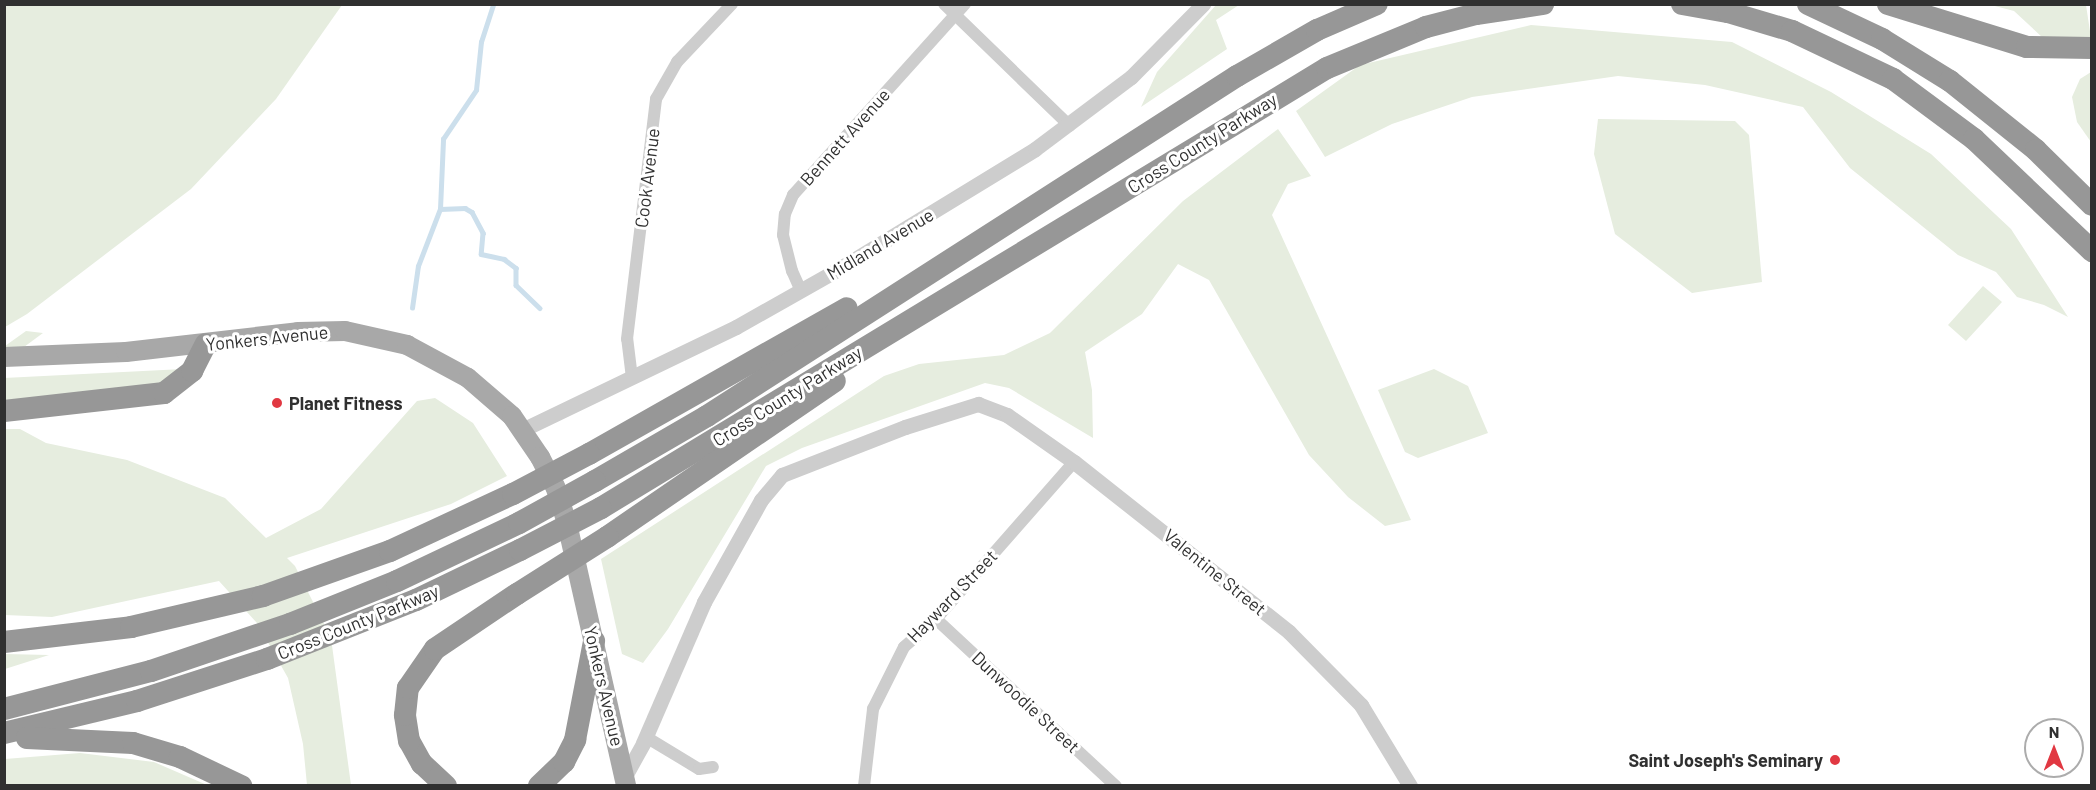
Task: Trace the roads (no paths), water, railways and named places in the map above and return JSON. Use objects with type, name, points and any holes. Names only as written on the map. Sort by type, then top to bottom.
[{"type":"highway","name":"Cross County Parkway","points":[[4,709],[151,671],[290,624],[397,581],[519,523],[707,416],[1271,56],[1336,20],[1377,4]]},
{"type":"highway","name":"Cross County Parkway","points":[[4,733],[129,704],[267,659],[416,600],[601,508],[1281,94],[1350,56],[1451,20],[1543,4]]},
{"type":"highway","points":[[1682,4],[1761,21],[1868,65],[1947,116],[2091,251]]},
{"type":"highway","points":[[1808,4],[1882,39],[1950,81],[2036,150],[2091,205]]},
{"type":"highway","points":[[1888,4],[2019,45],[2062,50],[2091,48]]},
{"type":"highway","points":[[2052,214],[2091,263]]},
{"type":"highway","points":[[4,642],[130,627],[263,596],[390,551],[513,494],[589,454],[862,300],[961,252]]},
{"type":"highway","points":[[446,786],[422,764],[409,741],[405,715],[408,688],[435,649],[821,393],[916,317]]},
{"type":"highway","points":[[4,411],[164,393],[192,371],[206,344]]},
{"type":"highway","points":[[539,786],[564,762],[575,740],[594,641]]},
{"type":"highway","points":[[4,738],[133,743],[172,754],[241,786]]},
{"type":"main road","name":"Yonkers Avenue","points":[[4,357],[100,354],[298,332],[376,336],[407,345],[454,368],[490,395],[522,430],[540,457],[561,504],[626,781]]},
{"type":"street","name":"Cook Avenue","points":[[632,378],[627,339],[656,99],[677,62],[732,4]]},
{"type":"street","points":[[944,4],[1070,126]]},
{"type":"street","name":"Bennett Avenue","points":[[801,291],[792,271],[783,235],[785,214],[793,195],[965,4]]},
{"type":"street","name":"Midland Avenue","points":[[522,430],[632,378],[801,291],[1070,126],[1131,77],[1203,4]]},
{"type":"street","name":"Valentine Street","points":[[646,737],[704,602],[761,500],[782,475],[905,427],[978,404],[1007,415],[1074,462],[1289,632],[1361,705],[1410,786]]},
{"type":"street","name":"Hayward Street","points":[[864,786],[873,709],[904,647],[936,619],[1074,462]]},
{"type":"street","name":"Dunwoodie Street","points":[[936,619],[1116,786]]},
{"type":"street","points":[[626,781],[646,737],[699,769],[713,767]]},
{"type":"waterway","points":[[412,308],[418,266],[440,209],[443,139],[476,90],[481,42],[493,4]]},
{"type":"waterway","points":[[440,209],[465,208],[472,212],[483,233],[481,254],[504,259],[516,268],[516,285],[540,308]]},
{"type":"place","name":"Planet Fitness","points":[[277,403]]},
{"type":"place","name":"Saint Joseph's Seminary","points":[[1835,760]]}]
